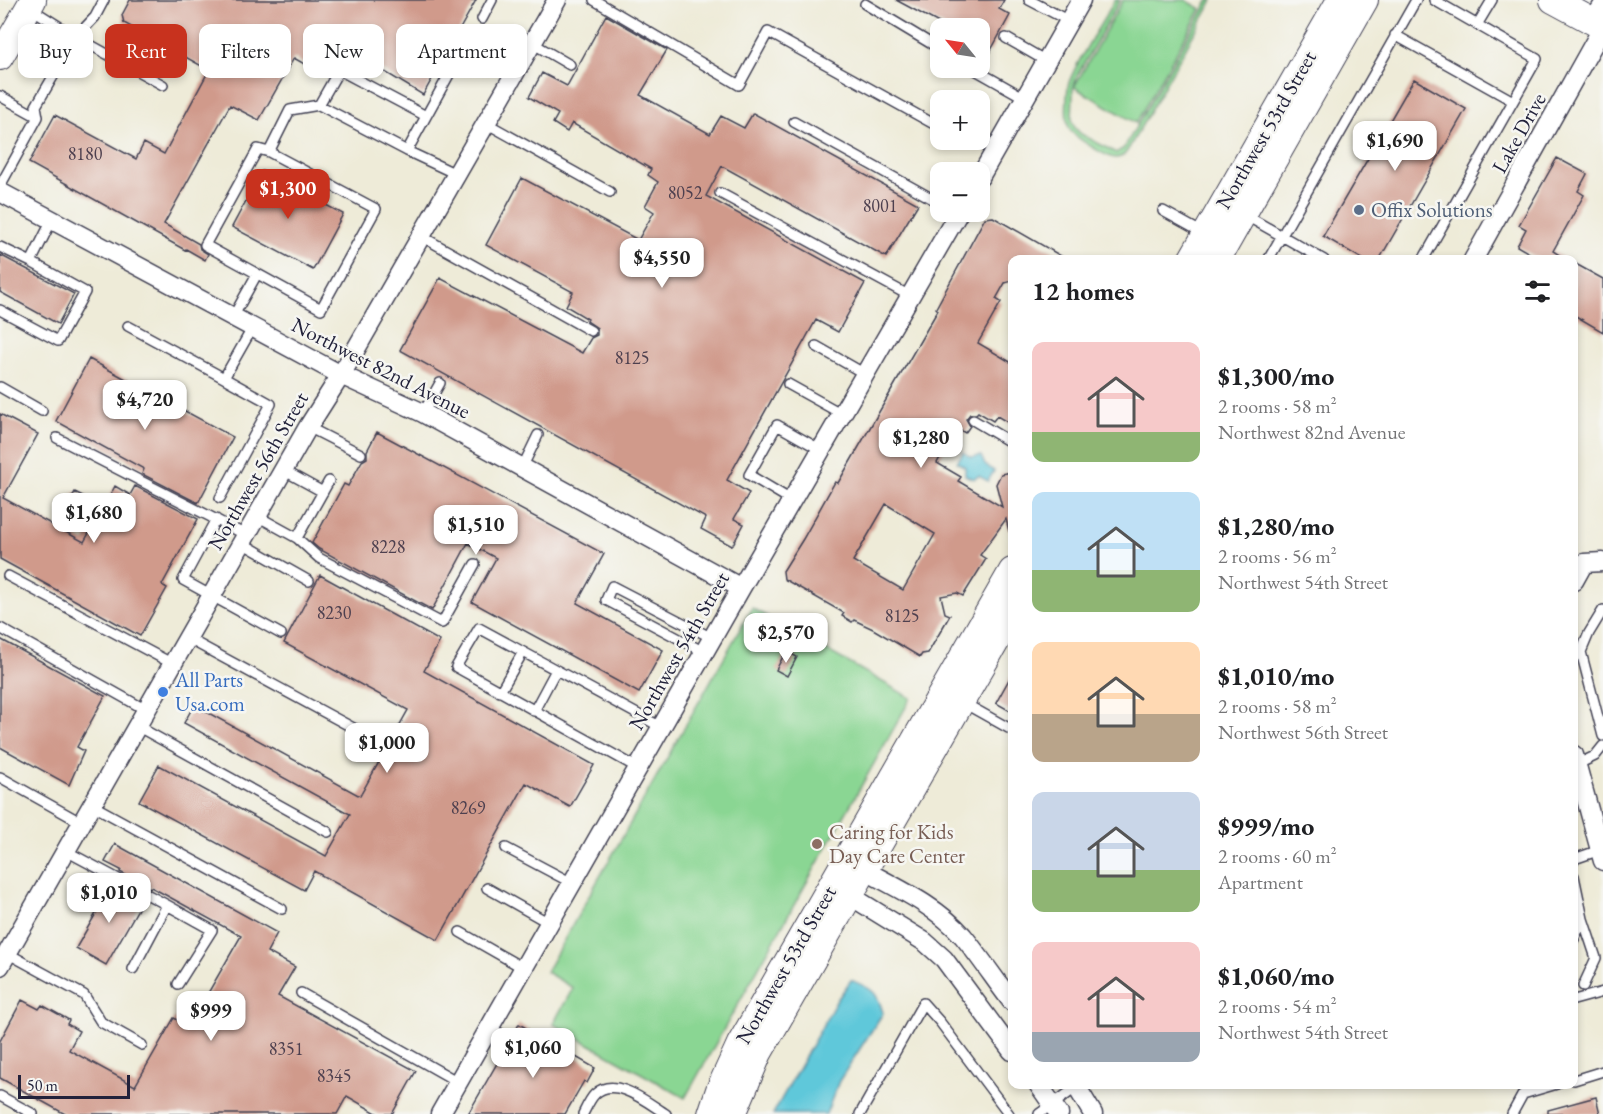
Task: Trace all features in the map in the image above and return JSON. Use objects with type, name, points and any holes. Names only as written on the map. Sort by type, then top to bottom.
[{"type":"street","name":"Northwest 56th Street","points":[[4,959],[308,427],[341,375],[557,0]]},
{"type":"street","points":[[989,162],[1081,0]]},
{"type":"street","name":"Northwest 53rd Street","points":[[1219,255],[1233,208],[1340,0]]},
{"type":"street","name":"Northwest 53rd Street","points":[[1194,255],[1206,234],[1233,208],[1365,0]]},
{"type":"street","points":[[1554,0],[1601,20]]},
{"type":"street","points":[[0,57],[31,4]]},
{"type":"street","name":"Lake Drive","points":[[1476,255],[1601,20]]},
{"type":"street","name":"Northwest 82nd Avenue","points":[[0,192],[341,375],[423,413],[741,588]]},
{"type":"street","name":"Northwest 54th Street","points":[[440,1114],[952,222]]},
{"type":"street","points":[[1579,556],[1603,562]]},
{"type":"street","name":"Northwest 53rd Street","points":[[732,1114],[759,1053],[841,890],[1008,578]]},
{"type":"street","name":"Northwest 53rd Street","points":[[855,865],[962,702],[1008,621]]},
{"type":"street","points":[[1578,771],[1602,856]]},
{"type":"street","points":[[855,865],[941,916],[962,935],[1008,997]]},
{"type":"street","points":[[841,890],[926,942],[944,959],[972,994],[1008,1045]]},
{"type":"street","name":"Northwest 53rd Street","points":[[711,1114],[740,1044],[841,890]]},
{"type":"street","points":[[972,994],[993,977]]},
{"type":"street","points":[[1040,1089],[1051,1111]]},
{"type":"street","points":[[1078,1089],[1093,1114]]},
{"type":"lane","points":[[88,24],[104,0]]},
{"type":"lane","points":[[482,19],[492,0]]},
{"type":"lane","points":[[594,0],[739,85],[768,32],[930,122]]},
{"type":"lane","points":[[1029,0],[1069,21]]},
{"type":"lane","points":[[1271,255],[1416,0]]},
{"type":"lane","points":[[1426,255],[1537,58],[1434,0]]},
{"type":"lane","points":[[1477,25],[1491,0]]},
{"type":"lane","points":[[31,4],[58,24]]},
{"type":"lane","points":[[865,4],[930,43]]},
{"type":"lane","points":[[1395,35],[1513,101]]},
{"type":"lane","points":[[1006,38],[1046,61]]},
{"type":"lane","points":[[532,43],[570,65]]},
{"type":"lane","points":[[93,46],[163,85]]},
{"type":"lane","points":[[319,105],[339,70],[426,116]]},
{"type":"lane","points":[[0,186],[38,117],[36,106],[52,78]]},
{"type":"lane","points":[[407,151],[447,78]]},
{"type":"lane","points":[[990,78],[1025,98]]},
{"type":"lane","points":[[0,96],[38,117]]},
{"type":"lane","points":[[269,152],[290,110],[319,105],[456,174]]},
{"type":"lane","points":[[794,122],[930,197]]},
{"type":"lane","points":[[486,123],[610,192]]},
{"type":"lane","points":[[258,149],[269,152],[376,209],[321,309],[205,246],[258,149]]},
{"type":"lane","points":[[720,193],[910,296]]},
{"type":"lane","points":[[1233,208],[1312,255]]},
{"type":"lane","points":[[1163,211],[1206,234]]},
{"type":"lane","points":[[31,262],[52,220]]},
{"type":"lane","points":[[421,236],[591,331]]},
{"type":"lane","points":[[0,247],[85,292],[58,341],[0,310]]},
{"type":"lane","points":[[233,317],[257,274]]},
{"type":"lane","points":[[128,326],[272,404],[220,498]]},
{"type":"lane","points":[[225,378],[253,327]]},
{"type":"lane","points":[[816,346],[865,374]]},
{"type":"lane","points":[[423,413],[440,383]]},
{"type":"lane","points":[[788,384],[842,414]]},
{"type":"lane","points":[[0,387],[42,411]]},
{"type":"lane","points":[[973,420],[1008,441]]},
{"type":"lane","points":[[791,500],[749,475],[777,425],[821,450]]},
{"type":"lane","points":[[308,427],[361,454]]},
{"type":"lane","points":[[522,468],[538,435]]},
{"type":"lane","points":[[57,438],[216,519],[309,581]]},
{"type":"lane","points":[[284,470],[323,492]]},
{"type":"lane","points":[[297,538],[329,481]]},
{"type":"lane","points":[[257,516],[297,538],[319,558],[442,623],[475,564]]},
{"type":"lane","points":[[216,519],[183,580],[281,633]]},
{"type":"lane","points":[[8,576],[173,664]]},
{"type":"lane","points":[[612,586],[708,645],[606,600],[612,586]]},
{"type":"lane","points":[[1603,610],[1581,652],[1601,715],[1603,736]]},
{"type":"lane","points":[[0,628],[146,710]]},
{"type":"lane","points":[[638,768],[456,667],[479,628],[661,727]]},
{"type":"lane","points":[[187,638],[357,730]]},
{"type":"lane","points":[[500,692],[523,652]]},
{"type":"lane","points":[[534,711],[556,670]]},
{"type":"lane","points":[[962,702],[1008,728]]},
{"type":"lane","points":[[137,726],[328,832]]},
{"type":"lane","points":[[1578,759],[1595,756],[1603,746]]},
{"type":"lane","points":[[0,777],[82,823]]},
{"type":"lane","points":[[92,805],[282,909]]},
{"type":"lane","points":[[506,848],[572,884]]},
{"type":"lane","points":[[66,851],[212,930],[178,984]]},
{"type":"lane","points":[[1578,859],[1602,856]]},
{"type":"lane","points":[[487,888],[549,923]]},
{"type":"lane","points":[[1578,895],[1596,958],[1583,986]]},
{"type":"lane","points":[[133,969],[167,905]]},
{"type":"lane","points":[[1578,930],[1583,919]]},
{"type":"lane","points":[[460,932],[523,968]]},
{"type":"lane","points":[[4,959],[84,995],[101,1022],[142,1045]]},
{"type":"lane","points":[[1578,999],[1603,992]]},
{"type":"lane","points":[[301,993],[458,1082]]},
{"type":"lane","points":[[860,1114],[923,1003],[940,1022],[1009,1114]]},
{"type":"lane","points":[[490,1027],[511,1040]]},
{"type":"lane","points":[[1578,1079],[1603,1071]]},
{"type":"lane","points":[[583,1114],[594,1094],[604,1088],[619,1087],[666,1114]]},
{"type":"lane","points":[[1051,1111],[1073,1089]]},
{"type":"lane","points":[[1512,1114],[1523,1094],[1540,1089]]},
{"type":"lane","points":[[0,1096],[33,1114]]},
{"type":"green space","points":[[1115,0],[1120,0],[1077,76],[1073,89],[1072,121],[1081,134],[1116,153],[1124,148],[1209,0],[1213,0],[1128,150],[1118,158],[1097,150],[1071,132],[1066,113],[1070,78]]},
{"type":"green space","points":[[1123,0],[1186,0],[1201,9],[1136,123],[1074,87]]},
{"type":"green space","points":[[752,608],[911,698],[685,1098],[553,1024],[573,988],[546,972]]},
{"type":"water","points":[[963,452],[971,457],[981,456],[985,465],[994,471],[988,481],[979,476],[973,479],[965,475],[965,467],[957,462]]},
{"type":"water","points":[[851,980],[873,991],[883,1013],[839,1081],[826,1114],[773,1114],[837,1000]]},
{"type":"building","points":[[130,0],[476,0],[463,24],[396,24],[396,78],[432,78],[423,95],[384,71],[384,24],[303,24],[303,63],[294,58],[291,63],[291,24],[199,24],[199,64],[187,58],[187,24],[126,24],[122,15]]},
{"type":"building","points":[[896,0],[1004,0],[999,9],[1010,15],[990,52],[990,18],[930,18]]},
{"type":"building","points":[[606,15],[667,50],[640,95],[710,134],[721,116],[744,128],[753,113],[918,204],[886,257],[722,166],[706,196],[865,283],[838,332],[816,320],[727,480],[749,493],[734,519],[744,524],[732,546],[701,529],[706,518],[400,350],[440,278],[582,353],[591,338],[597,335],[597,328],[587,321],[588,319],[566,306],[573,292],[486,245],[522,178],[638,240],[654,212],[645,206],[658,182],[648,175],[651,169],[572,123],[567,132],[553,123],[558,114],[529,97],[542,73],[567,86]]},
{"type":"building","points":[[205,78],[283,78],[259,120],[230,105],[164,224],[199,244],[200,249],[208,254],[205,260],[29,163],[55,115],[136,159],[144,143],[164,154]]},
{"type":"building","points":[[1414,79],[1466,109],[1382,255],[1355,255],[1323,236]]},
{"type":"building","points":[[1557,158],[1587,174],[1578,191],[1584,195],[1553,251],[1559,255],[1532,255],[1517,246],[1526,229],[1519,225]]},
{"type":"building","points":[[262,171],[343,214],[313,270],[232,227]]},
{"type":"building","points":[[990,217],[1059,255],[1008,255],[1008,282],[1005,283],[996,299],[1001,302],[978,343],[1008,361],[1008,423],[997,416],[993,421],[978,412],[970,414],[966,419],[970,426],[965,433],[957,428],[937,463],[961,477],[958,481],[1002,507],[996,484],[1001,474],[1008,473],[1008,527],[1006,519],[980,555],[986,559],[963,596],[957,593],[941,596],[945,613],[950,615],[928,653],[920,657],[873,629],[842,616],[844,613],[784,579],[783,571],[835,482],[838,483],[938,310],[936,308],[983,222],[990,222]],"holes":[[[886,504],[935,534],[903,590],[853,561]]]},
{"type":"building","points":[[0,255],[74,294],[58,324],[0,292]]},
{"type":"building","points":[[1578,265],[1603,279],[1603,332],[1578,317]]},
{"type":"building","points":[[89,359],[233,437],[198,503],[142,474],[144,469],[56,421]]},
{"type":"building","points":[[0,414],[38,434],[3,498],[84,542],[98,517],[69,502],[75,492],[104,507],[115,486],[130,495],[135,486],[198,519],[162,585],[167,588],[140,636],[0,559]]},
{"type":"building","points":[[377,432],[604,554],[577,603],[663,650],[639,693],[472,602],[496,558],[468,543],[432,610],[319,549],[312,543],[344,484],[348,486],[362,461],[367,458],[367,451]]},
{"type":"building","points":[[320,575],[440,641],[424,671],[594,765],[570,807],[526,783],[438,940],[314,871],[304,890],[139,801],[159,765],[326,856],[350,814],[184,723],[194,705],[360,796],[408,710],[284,643]]},
{"type":"building","points":[[0,639],[105,696],[77,747],[84,751],[69,785],[0,747]]},
{"type":"building","points":[[786,651],[797,657],[787,676],[776,670]]},
{"type":"building","points":[[1008,681],[1008,710],[996,703]]},
{"type":"building","points":[[115,844],[277,933],[267,952],[295,967],[278,996],[416,1071],[392,1114],[378,1114],[347,1096],[337,1114],[65,1114],[0,1078],[0,1041],[22,1000],[39,1009],[42,1005],[69,1020],[67,1024],[79,1031],[69,1050],[135,1086],[174,1018],[189,1026],[241,936],[105,862]]},
{"type":"building","points":[[113,884],[143,900],[106,965],[76,948]]},
{"type":"building","points":[[519,1024],[595,1068],[587,1083],[584,1081],[565,1114],[468,1114],[507,1046],[514,1046],[517,1043],[517,1037],[514,1034]]},
{"type":"building","points":[[1596,1097],[1600,1114],[1548,1114],[1548,1110]]},
{"type":"place","name":"Offix Solutions","points":[[1359,210]]},
{"type":"place","name":"All Parts Usa.com","points":[[163,692]]},
{"type":"place","name":"Caring for Kids Day Care Center","points":[[817,844]]}]
